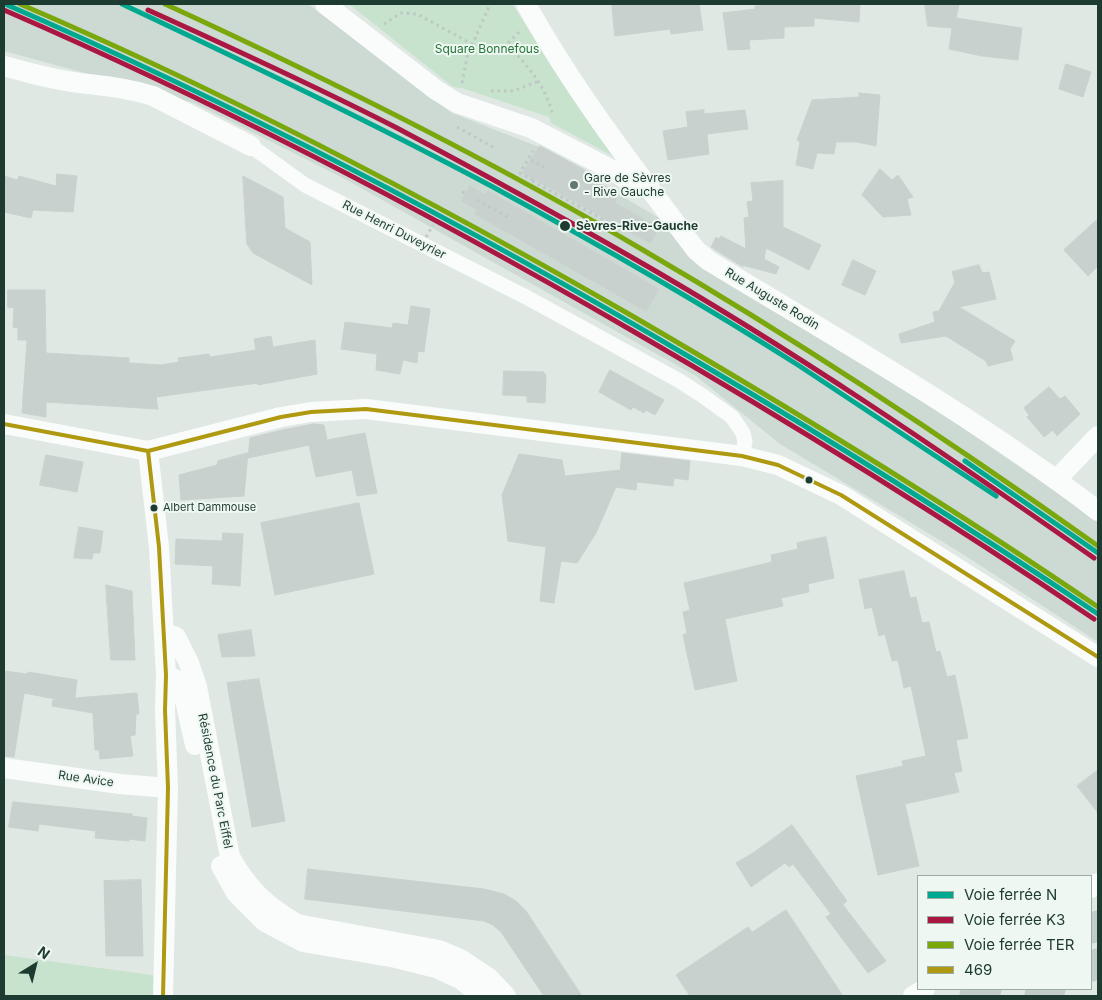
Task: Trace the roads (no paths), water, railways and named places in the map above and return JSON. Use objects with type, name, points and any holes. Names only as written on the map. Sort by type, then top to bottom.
[{"type":"highway","points":[[974,996],[985,990]]},
{"type":"street","points":[[325,4],[436,90],[457,103],[531,128],[612,170],[635,185],[649,188]]},
{"type":"street","name":"Rue Auguste Rodin","points":[[526,4],[570,76],[649,188],[696,250],[709,261],[956,410],[1057,479],[1098,511]]},
{"type":"street","name":"Rue Henri Duveyrier","points":[[4,66],[44,76],[137,91],[153,96],[251,146],[305,184],[526,297],[692,388],[732,417],[743,433],[745,442],[742,456]]},
{"type":"street","points":[[4,424],[148,451],[281,417],[311,412],[366,409],[742,456],[778,465],[841,495],[1098,657]]},
{"type":"street","points":[[1057,479],[1098,436]]},
{"type":"street","points":[[148,451],[159,547],[165,633],[168,788],[163,996]]},
{"type":"street","name":"Résidence du Parc Eiffel","points":[[165,633],[176,637],[189,663],[197,687],[230,857],[244,881],[260,899],[297,924],[439,950],[469,964],[489,978],[506,996]]},
{"type":"street","name":"Résidence du Parc Eiffel","points":[[166,674],[181,682],[220,864],[236,894],[265,922],[303,942],[396,958],[436,968],[462,980],[480,996]]},
{"type":"street","name":"Rue Avice","points":[[4,768],[120,784],[168,788]]},
{"type":"rail line","name":"N","points":[[5,4],[183,85],[270,128],[357,172],[529,265],[698,362],[850,454],[1098,614]]},
{"type":"rail line","name":"TER","points":[[20,4],[177,75],[255,113],[484,232],[634,317],[869,458],[984,531],[1098,607]]},
{"type":"rail line","name":"N","points":[[122,4],[401,139],[570,230],[761,342],[996,496]]},
{"type":"rail line","name":"TER","points":[[165,4],[287,61],[407,121],[585,216],[759,320],[874,393],[1098,546]]},
{"type":"rail line","name":"K3","points":[[4,10],[244,121],[400,201],[554,286],[690,364],[807,435],[923,507],[1094,619]]},
{"type":"rail line","name":"K3","points":[[148,10],[304,82],[397,128],[633,258],[809,365],[1094,558]]},
{"type":"rail line","name":"N","points":[[965,461],[1098,553]]},
{"type":"place","name":"Gare de Sèvres - Rive Gauche","points":[[574,185]]},
{"type":"place","name":"Sèvres-Rive-Gauche","points":[[565,226]]},
{"type":"place","name":"Albert Dammouse","points":[[154,508]]},
{"type":"park label","name":"Square Bonnefous","points":[[487,49]]}]
